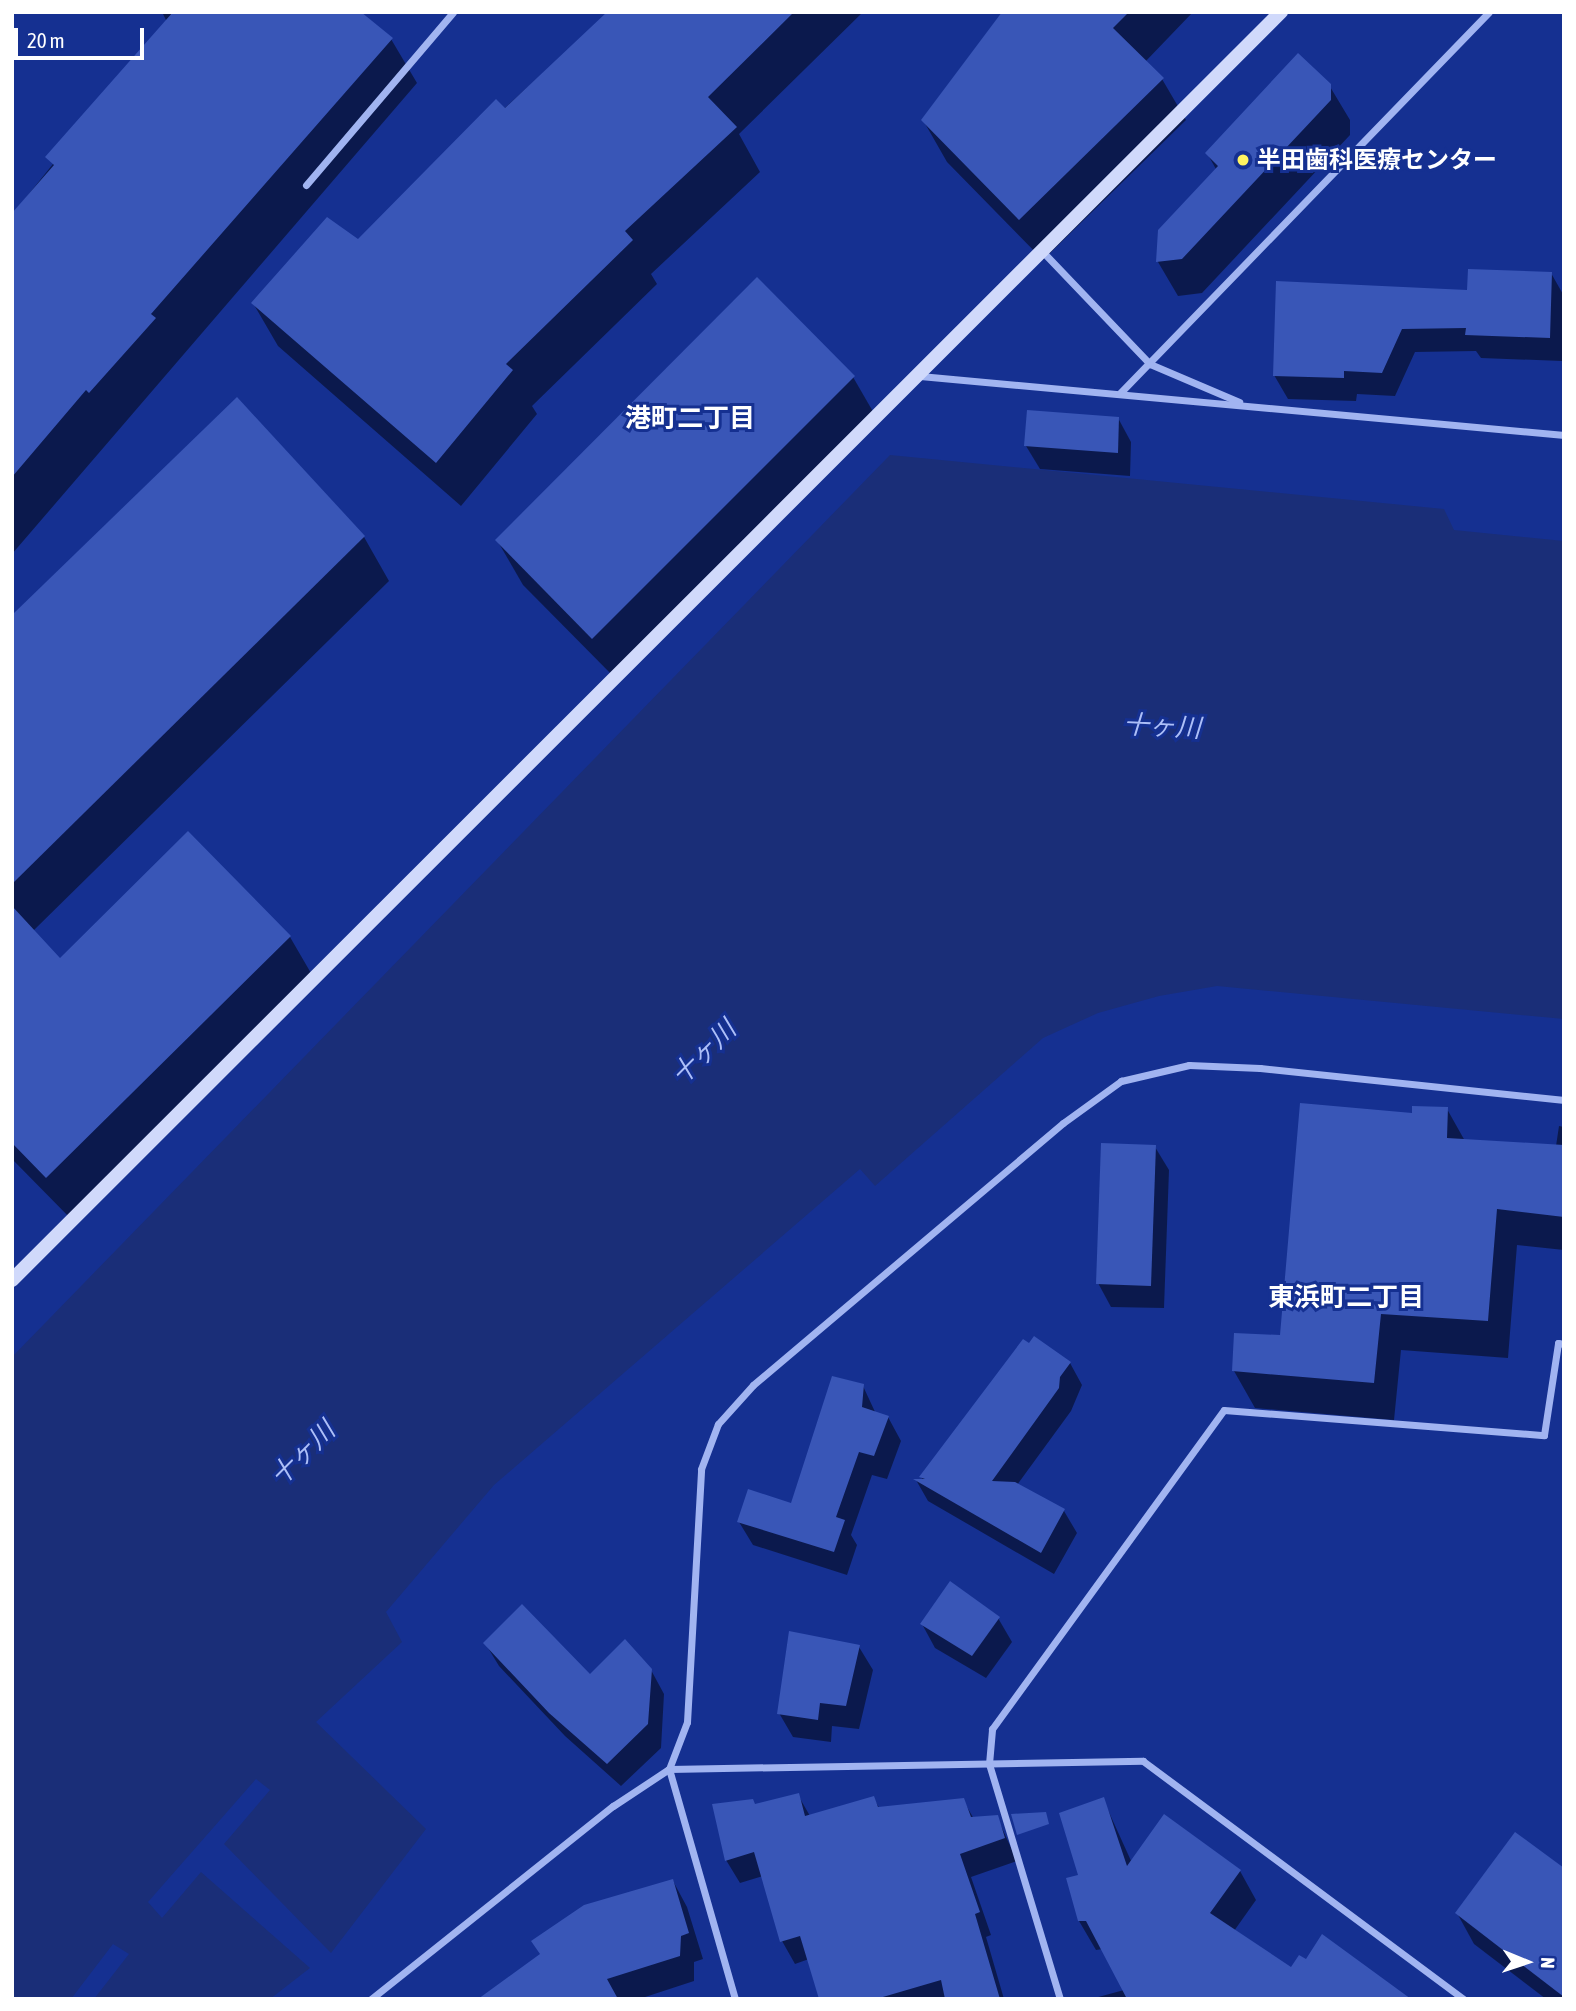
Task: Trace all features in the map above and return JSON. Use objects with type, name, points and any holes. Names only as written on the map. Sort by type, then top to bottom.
[{"type":"street","points":[[306,185],[453,12]]},
{"type":"street","points":[[12,1280],[920,376],[1281,12]]},
{"type":"street","points":[[1120,393],[1489,12]]},
{"type":"street","points":[[1043,252],[1150,364],[1244,405]]},
{"type":"street","points":[[920,376],[1564,435]]},
{"type":"street","points":[[735,1999],[669,1769],[687,1721],[701,1469],[718,1424],[753,1385],[1063,1123],[1121,1082],[1189,1065],[1260,1068],[1564,1100]]},
{"type":"street","points":[[1060,1999],[989,1765],[992,1729],[1224,1410],[1544,1435],[1558,1343],[1564,1344]]},
{"type":"street","points":[[371,1999],[613,1806],[669,1769],[1143,1761],[1464,1999]]},
{"type":"water","name":"十ヶ川","points":[[890,455],[1444,509],[1454,530],[1564,541],[1564,1019],[1217,986],[1159,996],[1098,1013],[1043,1038],[875,1186],[860,1169],[494,1485],[386,1612],[402,1642],[316,1722],[426,1829],[331,1953],[224,1844],[270,1790],[256,1779],[148,1902],[162,1918],[201,1872],[310,1968],[270,1999],[94,1999],[129,1954],[113,1944],[71,1999],[12,1999],[12,1357]]},
{"type":"building","points":[[173,12],[361,12],[393,38],[151,314],[156,318],[89,393],[86,390],[12,477],[12,213],[54,165],[45,157]]},
{"type":"building","points":[[607,12],[794,12],[708,97],[737,127],[625,231],[633,240],[506,364],[513,370],[436,463],[251,303],[327,217],[358,239],[496,99],[505,108]]},
{"type":"building","points":[[1002,12],[1129,12],[1113,28],[1164,78],[1019,220],[921,120]]},
{"type":"building","name":"半田歯科医療センター","points":[[1298,53],[1331,84],[1331,100],[1182,259],[1156,262],[1158,230],[1218,166],[1205,153]]},
{"type":"building","points":[[1468,269],[1552,272],[1550,338],[1465,335],[1466,328],[1402,329],[1382,373],[1344,371],[1344,378],[1273,376],[1276,281],[1467,290]]},
{"type":"building","points":[[757,277],[855,376],[592,639],[495,540]]},
{"type":"building","points":[[237,397],[365,536],[12,884],[12,615]]},
{"type":"building","points":[[1027,410],[1119,417],[1118,453],[1024,446]]},
{"type":"building","points":[[188,831],[291,936],[46,1178],[12,1143],[12,906],[60,958]]},
{"type":"building","points":[[1300,1103],[1412,1113],[1412,1106],[1448,1107],[1447,1138],[1564,1145],[1564,1217],[1497,1209],[1488,1321],[1381,1314],[1374,1383],[1232,1371],[1234,1333],[1280,1335]]},
{"type":"building","points":[[1101,1143],[1156,1145],[1151,1286],[1096,1284]]},
{"type":"building","points":[[1034,1336],[1071,1362],[1060,1377],[1059,1388],[992,1481],[1015,1482],[1065,1509],[1041,1553],[913,1479],[925,1479],[919,1477],[1023,1339],[1029,1343]]},
{"type":"building","points":[[832,1376],[864,1384],[862,1407],[889,1416],[874,1456],[859,1452],[836,1517],[845,1520],[834,1552],[737,1522],[748,1489],[791,1503]]},
{"type":"building","points":[[950,1581],[1000,1617],[972,1656],[920,1624]]},
{"type":"building","points":[[522,1604],[590,1674],[625,1639],[652,1669],[648,1724],[607,1764],[549,1713],[483,1643]]},
{"type":"building","points":[[789,1631],[860,1645],[846,1706],[820,1703],[818,1720],[777,1714]]},
{"type":"building","points":[[799,1793],[805,1816],[874,1796],[878,1807],[964,1798],[971,1817],[998,1815],[1005,1838],[960,1854],[980,1912],[975,1914],[1000,1999],[945,1999],[941,1980],[876,1999],[819,1999],[800,1936],[780,1942],[754,1852],[725,1861],[712,1804],[753,1799],[755,1804]]},
{"type":"building","points":[[1104,1797],[1127,1866],[1164,1814],[1241,1870],[1210,1913],[1291,1967],[1299,1955],[1306,1959],[1322,1934],[1411,1999],[1127,1999],[1086,1921],[1078,1921],[1066,1878],[1078,1875],[1059,1813]]},
{"type":"building","points":[[1046,1812],[1049,1824],[1017,1835],[1011,1814]]},
{"type":"building","points":[[1515,1832],[1564,1868],[1564,1997],[1455,1913]]},
{"type":"building","points":[[673,1879],[689,1933],[681,1936],[680,1956],[607,1979],[618,1999],[478,1999],[540,1954],[531,1941],[584,1905]]},
{"type":"place","name":"半田歯科医療センター","points":[[1243,160]]},
{"type":"district","name":"港町二丁目","points":[[690,419]]},
{"type":"district","name":"東浜町二丁目","points":[[1346,1298]]}]
